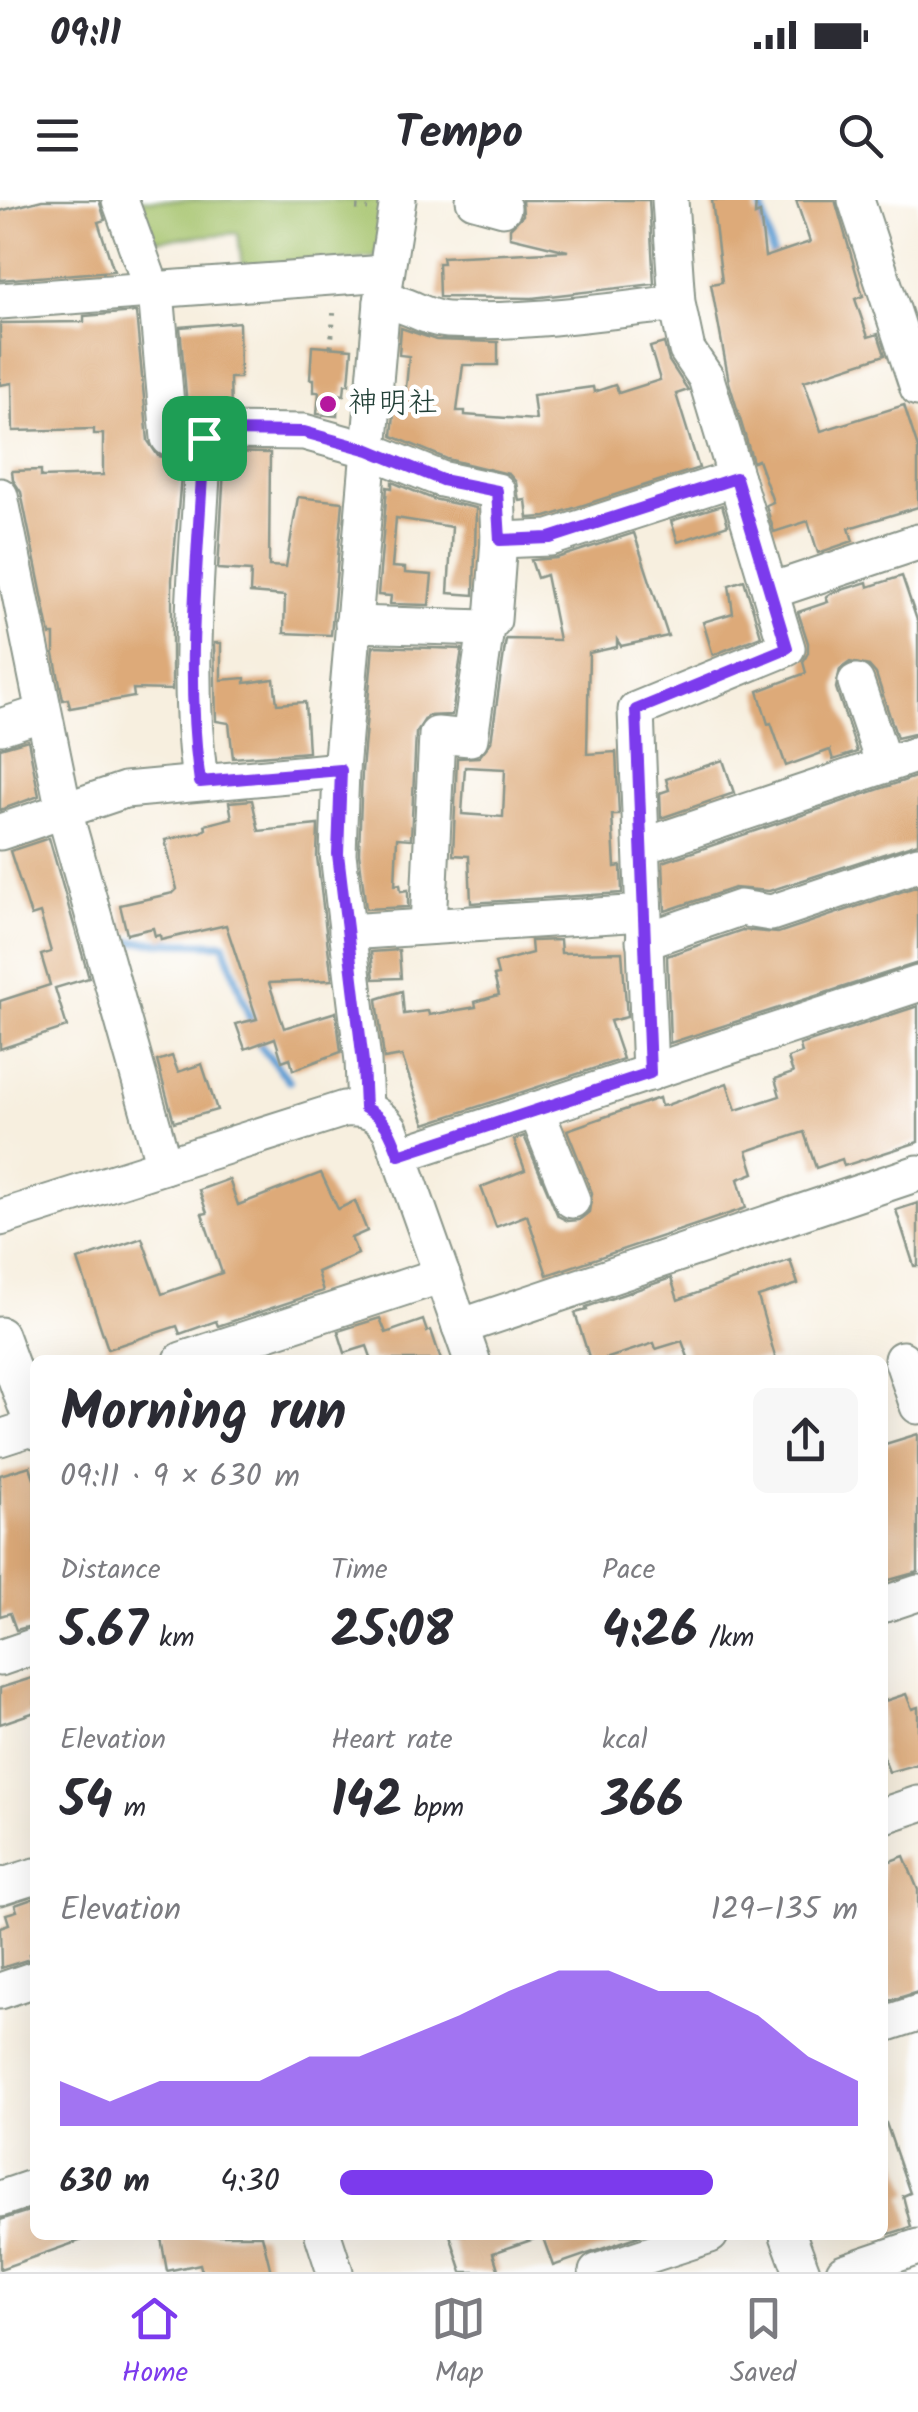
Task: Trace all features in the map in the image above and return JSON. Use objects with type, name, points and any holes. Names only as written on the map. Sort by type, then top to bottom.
[{"type":"street","points":[[120,200],[157,303],[169,438],[204,438],[216,431],[304,432],[369,450],[442,480],[497,491],[500,540],[493,620],[486,628],[470,738],[437,734],[428,926]]},
{"type":"street","points":[[365,1108],[338,854],[341,770],[384,288],[398,200]]},
{"type":"street","points":[[650,1073],[636,710],[787,648],[706,378],[687,350],[677,303],[670,200]]},
{"type":"street","points":[[856,200],[906,312],[918,388]]},
{"type":"street","points":[[0,301],[152,292],[384,288],[399,302],[442,320],[568,316],[677,303]]},
{"type":"street","points":[[200,782],[192,727],[204,438]]},
{"type":"street","points":[[500,540],[550,538],[736,478]]},
{"type":"street","points":[[1,510],[64,810],[164,1166]]},
{"type":"street","points":[[771,591],[918,542]]},
{"type":"street","points":[[353,624],[486,628]]},
{"type":"street","points":[[856,682],[884,765]]},
{"type":"street","points":[[0,727],[42,713]]},
{"type":"street","points":[[642,843],[659,841],[918,754]]},
{"type":"street","points":[[0,832],[125,790],[341,770]]},
{"type":"street","points":[[347,932],[428,926],[644,927],[740,908],[770,913],[918,864]]},
{"type":"street","points":[[399,1155],[918,984]]},
{"type":"street","points":[[0,1218],[344,1109],[365,1108],[380,1116],[390,1129],[470,1355]]},
{"type":"street","points":[[536,1110],[572,1200]]},
{"type":"street","points":[[460,1327],[918,1173]]},
{"type":"street","points":[[197,1355],[442,1275]]},
{"type":"street","points":[[0,1335],[30,1411]]},
{"type":"street","points":[[901,1360],[918,1406]]},
{"type":"street","points":[[0,1438],[30,1421]]},
{"type":"street","points":[[888,1602],[918,1593]]},
{"type":"street","points":[[0,1658],[30,1648]]},
{"type":"street","points":[[888,1814],[918,1804]]},
{"type":"street","points":[[0,1887],[30,1878]]},
{"type":"street","points":[[0,1991],[30,1981]]},
{"type":"street","points":[[888,2023],[918,2013]]},
{"type":"street","points":[[0,2199],[30,2190]]},
{"type":"street","points":[[325,2240],[335,2272]]},
{"type":"street","points":[[596,2272],[695,2240]]},
{"type":"street","points":[[790,2240],[802,2272]]},
{"type":"street","points":[[844,2272],[918,2247]]},
{"type":"path","points":[[331,348],[334,294]]},
{"type":"green space","points":[[130,200],[386,200],[377,257],[243,276],[238,233],[144,241]]},
{"type":"building","points":[[42,200],[99,200],[105,220],[98,222],[114,271],[0,280],[0,211]]},
{"type":"building","points":[[522,200],[649,200],[654,284],[532,298],[439,297],[438,263],[443,263],[442,257],[568,251],[510,237],[510,228],[523,215]]},
{"type":"building","points":[[712,200],[756,200],[755,215],[760,213],[765,257],[810,242],[796,200],[835,200],[863,296],[855,299],[868,337],[878,334],[885,355],[804,381],[821,431],[904,405],[918,448],[918,507],[849,528],[853,541],[818,553],[808,521],[774,532],[766,505],[773,502],[758,460],[753,462],[729,382],[711,284],[722,282]]},
{"type":"building","points":[[136,312],[148,441],[158,456],[172,459],[170,475],[181,476],[172,580],[172,690],[133,689],[134,697],[70,708],[68,699],[63,700],[54,635],[50,635],[21,492],[12,471],[41,470],[41,477],[103,475],[103,434],[94,434],[94,429],[13,431],[12,383],[0,385],[0,323],[84,322],[84,316]]},
{"type":"building","points":[[239,322],[240,378],[230,378],[231,410],[188,417],[180,327]]},
{"type":"building","points":[[401,328],[436,340],[498,342],[498,365],[463,365],[457,411],[465,411],[465,415],[536,420],[533,395],[593,387],[594,392],[615,385],[619,393],[660,380],[650,347],[664,343],[669,361],[688,390],[676,394],[699,468],[546,517],[528,518],[526,500],[519,501],[516,482],[509,474],[447,459],[392,436],[395,402],[405,398],[409,356],[399,355]]},
{"type":"building","points":[[312,346],[352,349],[349,384],[345,384],[344,395],[338,394],[337,416],[317,414],[319,392],[314,392],[314,379],[310,379]]},
{"type":"building","points":[[225,452],[270,453],[269,566],[286,567],[298,497],[343,502],[331,635],[284,633],[285,596],[250,593],[251,571],[218,569]]},
{"type":"building","points":[[392,482],[433,499],[476,508],[474,595],[448,593],[452,527],[396,518],[392,567],[405,568],[405,573],[432,575],[429,605],[390,604],[391,596],[378,595],[387,487],[392,488]]},
{"type":"building","points":[[722,505],[728,525],[678,542],[671,521]]},
{"type":"building","points":[[634,533],[668,636],[621,646],[617,640],[617,647],[589,653],[587,754],[616,752],[619,815],[612,815],[615,867],[621,866],[622,893],[471,903],[469,856],[453,855],[457,758],[479,757],[491,742],[506,639],[559,640],[546,575],[537,578],[531,560],[557,558]],"holes":[[[465,767],[505,769],[503,817],[462,814]]]},
{"type":"building","points":[[902,576],[918,623],[918,733],[897,738],[876,674],[869,666],[850,662],[840,669],[836,688],[857,752],[833,760],[830,750],[786,766],[758,691],[806,673],[803,662],[808,643],[798,612],[828,602],[826,597],[832,593]]},
{"type":"building","points":[[744,580],[761,636],[713,655],[703,622],[733,613],[729,585]]},
{"type":"building","points":[[214,643],[221,643],[221,680],[245,678],[245,683],[274,679],[277,704],[305,702],[308,752],[233,758],[229,723],[216,721]]},
{"type":"building","points":[[373,646],[462,649],[452,715],[427,716],[416,733],[411,839],[397,838],[395,885],[400,884],[401,891],[408,890],[408,907],[366,909],[359,853]]},
{"type":"building","points":[[28,740],[39,796],[0,810],[0,748]]},
{"type":"building","points":[[723,760],[734,793],[661,818],[660,793],[669,790],[666,779]]},
{"type":"building","points":[[918,776],[918,843],[769,891],[734,888],[665,911],[663,862]]},
{"type":"building","points":[[252,800],[259,831],[318,825],[317,857],[332,980],[269,983],[284,1028],[336,1012],[341,1052],[293,1070],[290,1058],[282,1061],[275,1038],[245,1049],[236,1024],[257,1019],[226,925],[161,940],[153,928],[127,934],[120,905],[173,893],[177,889],[165,840],[201,832],[205,825],[232,818],[229,802]]},
{"type":"building","points":[[49,838],[89,978],[55,988],[67,1027],[0,1049],[0,1001],[50,985],[41,955],[51,952],[40,913],[31,916],[10,851]]},
{"type":"building","points":[[918,886],[918,963],[670,1043],[667,956],[742,930],[778,933]]},
{"type":"building","points":[[560,940],[561,953],[622,952],[627,1017],[610,1021],[623,1059],[425,1124],[402,1056],[384,1059],[377,999],[402,991],[404,1014],[428,1011],[429,1015],[476,1007],[475,1002],[499,995],[495,963],[532,953],[531,941]]},
{"type":"building","points":[[399,950],[401,978],[374,979],[371,952]]},
{"type":"building","points":[[918,1006],[918,1142],[844,1166],[842,1159],[816,1168],[804,1132],[747,1151],[754,1173],[738,1179],[746,1208],[547,1275],[527,1215],[496,1227],[481,1187],[525,1170],[514,1140],[524,1136],[558,1216],[568,1221],[579,1220],[589,1212],[592,1193],[567,1130],[659,1098],[661,1106],[667,1105],[727,1083],[736,1110],[780,1096],[775,1079],[793,1073],[788,1058],[802,1053],[800,1045]]},
{"type":"building","points":[[172,1056],[178,1072],[202,1064],[217,1110],[174,1122],[157,1061]]},
{"type":"building","points":[[321,1173],[338,1209],[355,1201],[367,1231],[351,1238],[358,1254],[317,1272],[323,1291],[218,1326],[216,1321],[180,1334],[177,1326],[108,1349],[78,1260],[142,1238],[162,1294],[222,1273],[202,1214],[207,1213],[199,1190],[229,1179],[238,1205]]},
{"type":"building","points":[[918,1203],[918,1266],[914,1266],[896,1210]]},
{"type":"building","points":[[790,1260],[798,1284],[758,1297],[775,1355],[687,1355],[682,1341],[656,1349],[654,1343],[617,1355],[588,1355],[575,1313],[671,1278],[678,1300]]},
{"type":"building","points":[[380,1318],[386,1333],[423,1320],[427,1332],[431,1330],[439,1355],[370,1355],[367,1346],[345,1353],[338,1331]]},
{"type":"building","points":[[918,1434],[918,1572],[888,1580],[888,1443]]},
{"type":"building","points":[[30,1466],[30,1626],[16,1630],[10,1613],[0,1616],[0,1475]]},
{"type":"building","points":[[30,1679],[30,1714],[0,1724],[0,1688]]},
{"type":"building","points":[[906,1694],[912,1709],[918,1707],[918,1764],[889,1772],[888,1769],[888,1700]]},
{"type":"building","points":[[904,1856],[918,1890],[918,1992],[888,2001],[888,1862]]},
{"type":"building","points":[[30,1900],[30,1959],[1,1968],[0,1927],[9,1924],[6,1914],[17,1911],[15,1905]]},
{"type":"building","points":[[888,2129],[910,2193],[903,2196],[911,2227],[889,2234]]},
{"type":"building","points":[[30,2211],[30,2240],[82,2240],[0,2269],[0,2220]]},
{"type":"building","points":[[161,2240],[263,2240],[271,2272],[202,2272],[200,2264],[167,2271]]},
{"type":"building","points":[[452,2240],[531,2240],[493,2253],[499,2272],[462,2272]]},
{"type":"building","points":[[544,2240],[628,2240],[553,2266]]},
{"type":"waterway","points":[[763,200],[774,260]]},
{"type":"waterway","points":[[111,941],[224,944],[259,1044],[289,1081]]},
{"type":"place","name":"神明社","points":[[328,404]]},
{"type":"route","points":[[216,431],[304,432],[369,450],[442,480],[497,491],[500,540],[550,538],[736,478],[787,648],[636,710],[650,1073],[399,1155],[390,1129],[380,1116],[365,1108],[338,854],[341,770],[200,782],[192,727],[193,636],[204,438],[216,431]]}]
